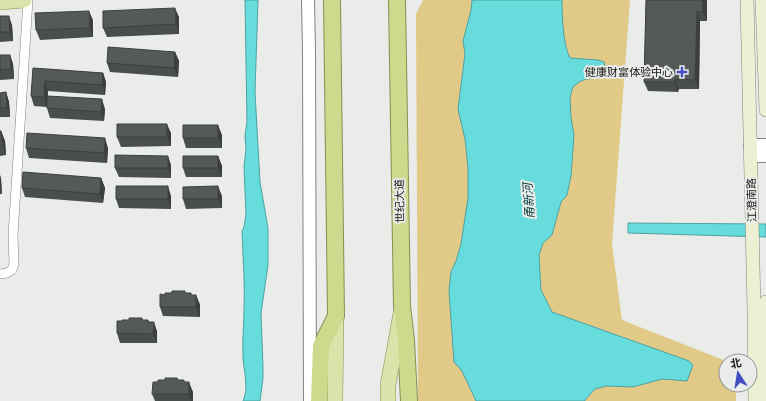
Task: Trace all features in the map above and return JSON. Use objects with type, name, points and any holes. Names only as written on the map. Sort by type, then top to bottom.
[{"type":"highway","points":[[321,401],[320,346],[336,316],[332,0]]},
{"type":"highway","name":"世纪大道","points":[[397,0],[402,306]]},
{"type":"highway","points":[[402,306],[406,340],[409,401]]},
{"type":"main road","points":[[0,2],[24,0]]},
{"type":"main road","name":"江澄南路","points":[[747,0],[750,150],[762,309],[765,401]]},
{"type":"main road","points":[[762,0],[766,110]]},
{"type":"main road","name":"江澄南路","points":[[755,401],[762,309],[766,302]]},
{"type":"main road","name":"世纪大道","points":[[388,401],[388,385],[402,306]]},
{"type":"street","points":[[0,274],[7,273],[12,270],[14,264],[13,235],[28,0]]},
{"type":"street","points":[[308,0],[321,401]]},
{"type":"street","points":[[750,150],[766,145]]},
{"type":"street","points":[[750,150],[766,156]]},
{"type":"shaded area","points":[[423,0],[630,0],[612,244],[622,320],[718,358],[718,393],[736,393],[736,401],[418,401],[416,14]]},
{"type":"water","points":[[245,0],[258,0],[255,92],[260,182],[268,228],[268,265],[261,313],[263,378],[260,401],[243,401],[246,391],[243,358],[244,290],[242,231],[246,215],[244,167],[247,122]]},
{"type":"water","name":"甬新河","points":[[472,0],[562,0],[564,38],[570,58],[598,60],[604,62],[606,75],[602,78],[586,79],[579,82],[573,87],[570,97],[571,118],[574,135],[571,176],[567,195],[561,202],[552,235],[543,243],[539,255],[541,290],[552,312],[689,361],[693,365],[687,381],[662,379],[633,387],[606,386],[595,389],[585,401],[476,401],[462,371],[454,362],[449,291],[451,272],[461,244],[468,198],[468,168],[465,139],[458,109],[465,54],[463,41]]},
{"type":"water","points":[[628,223],[766,224],[766,237],[628,233]]},
{"type":"building","points":[[646,0],[703,0],[703,12],[697,12],[695,80],[675,79],[675,82],[644,82]]},
{"type":"building","points":[[175,8],[176,24],[103,28],[103,11]]},
{"type":"building","points":[[89,11],[90,28],[36,30],[35,13]]},
{"type":"building","points":[[0,16],[9,16],[10,32],[0,32]]},
{"type":"building","points":[[108,47],[175,52],[174,68],[107,63]]},
{"type":"building","points":[[0,55],[10,55],[11,69],[0,70]]},
{"type":"building","points":[[33,68],[103,73],[102,85],[45,81],[44,97],[31,96]]},
{"type":"building","points":[[6,92],[7,107],[0,108],[0,93]]},
{"type":"building","points":[[47,96],[102,99],[101,112],[47,108]]},
{"type":"building","points":[[117,124],[167,124],[167,137],[117,137]]},
{"type":"building","points":[[183,125],[218,125],[218,138],[183,138]]},
{"type":"building","points":[[1,131],[3,146],[0,146]]},
{"type":"building","points":[[27,133],[105,138],[104,153],[26,148]]},
{"type":"building","points":[[115,155],[168,156],[168,168],[115,168]]},
{"type":"building","points":[[183,156],[218,156],[218,168],[183,168]]},
{"type":"building","points":[[23,172],[101,178],[100,194],[22,188]]},
{"type":"building","points":[[116,186],[168,186],[168,199],[116,199]]},
{"type":"building","points":[[218,186],[218,199],[183,199],[183,187]]},
{"type":"building","points":[[172,291],[185,291],[185,293],[196,295],[196,307],[160,307],[160,294],[165,295],[165,293],[172,293]]},
{"type":"building","points":[[129,318],[142,318],[142,320],[148,320],[148,322],[154,322],[153,334],[117,333],[117,321],[129,320]]},
{"type":"building","points":[[165,378],[177,378],[178,380],[184,380],[184,382],[189,382],[189,394],[152,394],[153,382],[165,380]]},
{"type":"place","name":"健康财富体验中心","points":[[682,72]]}]
